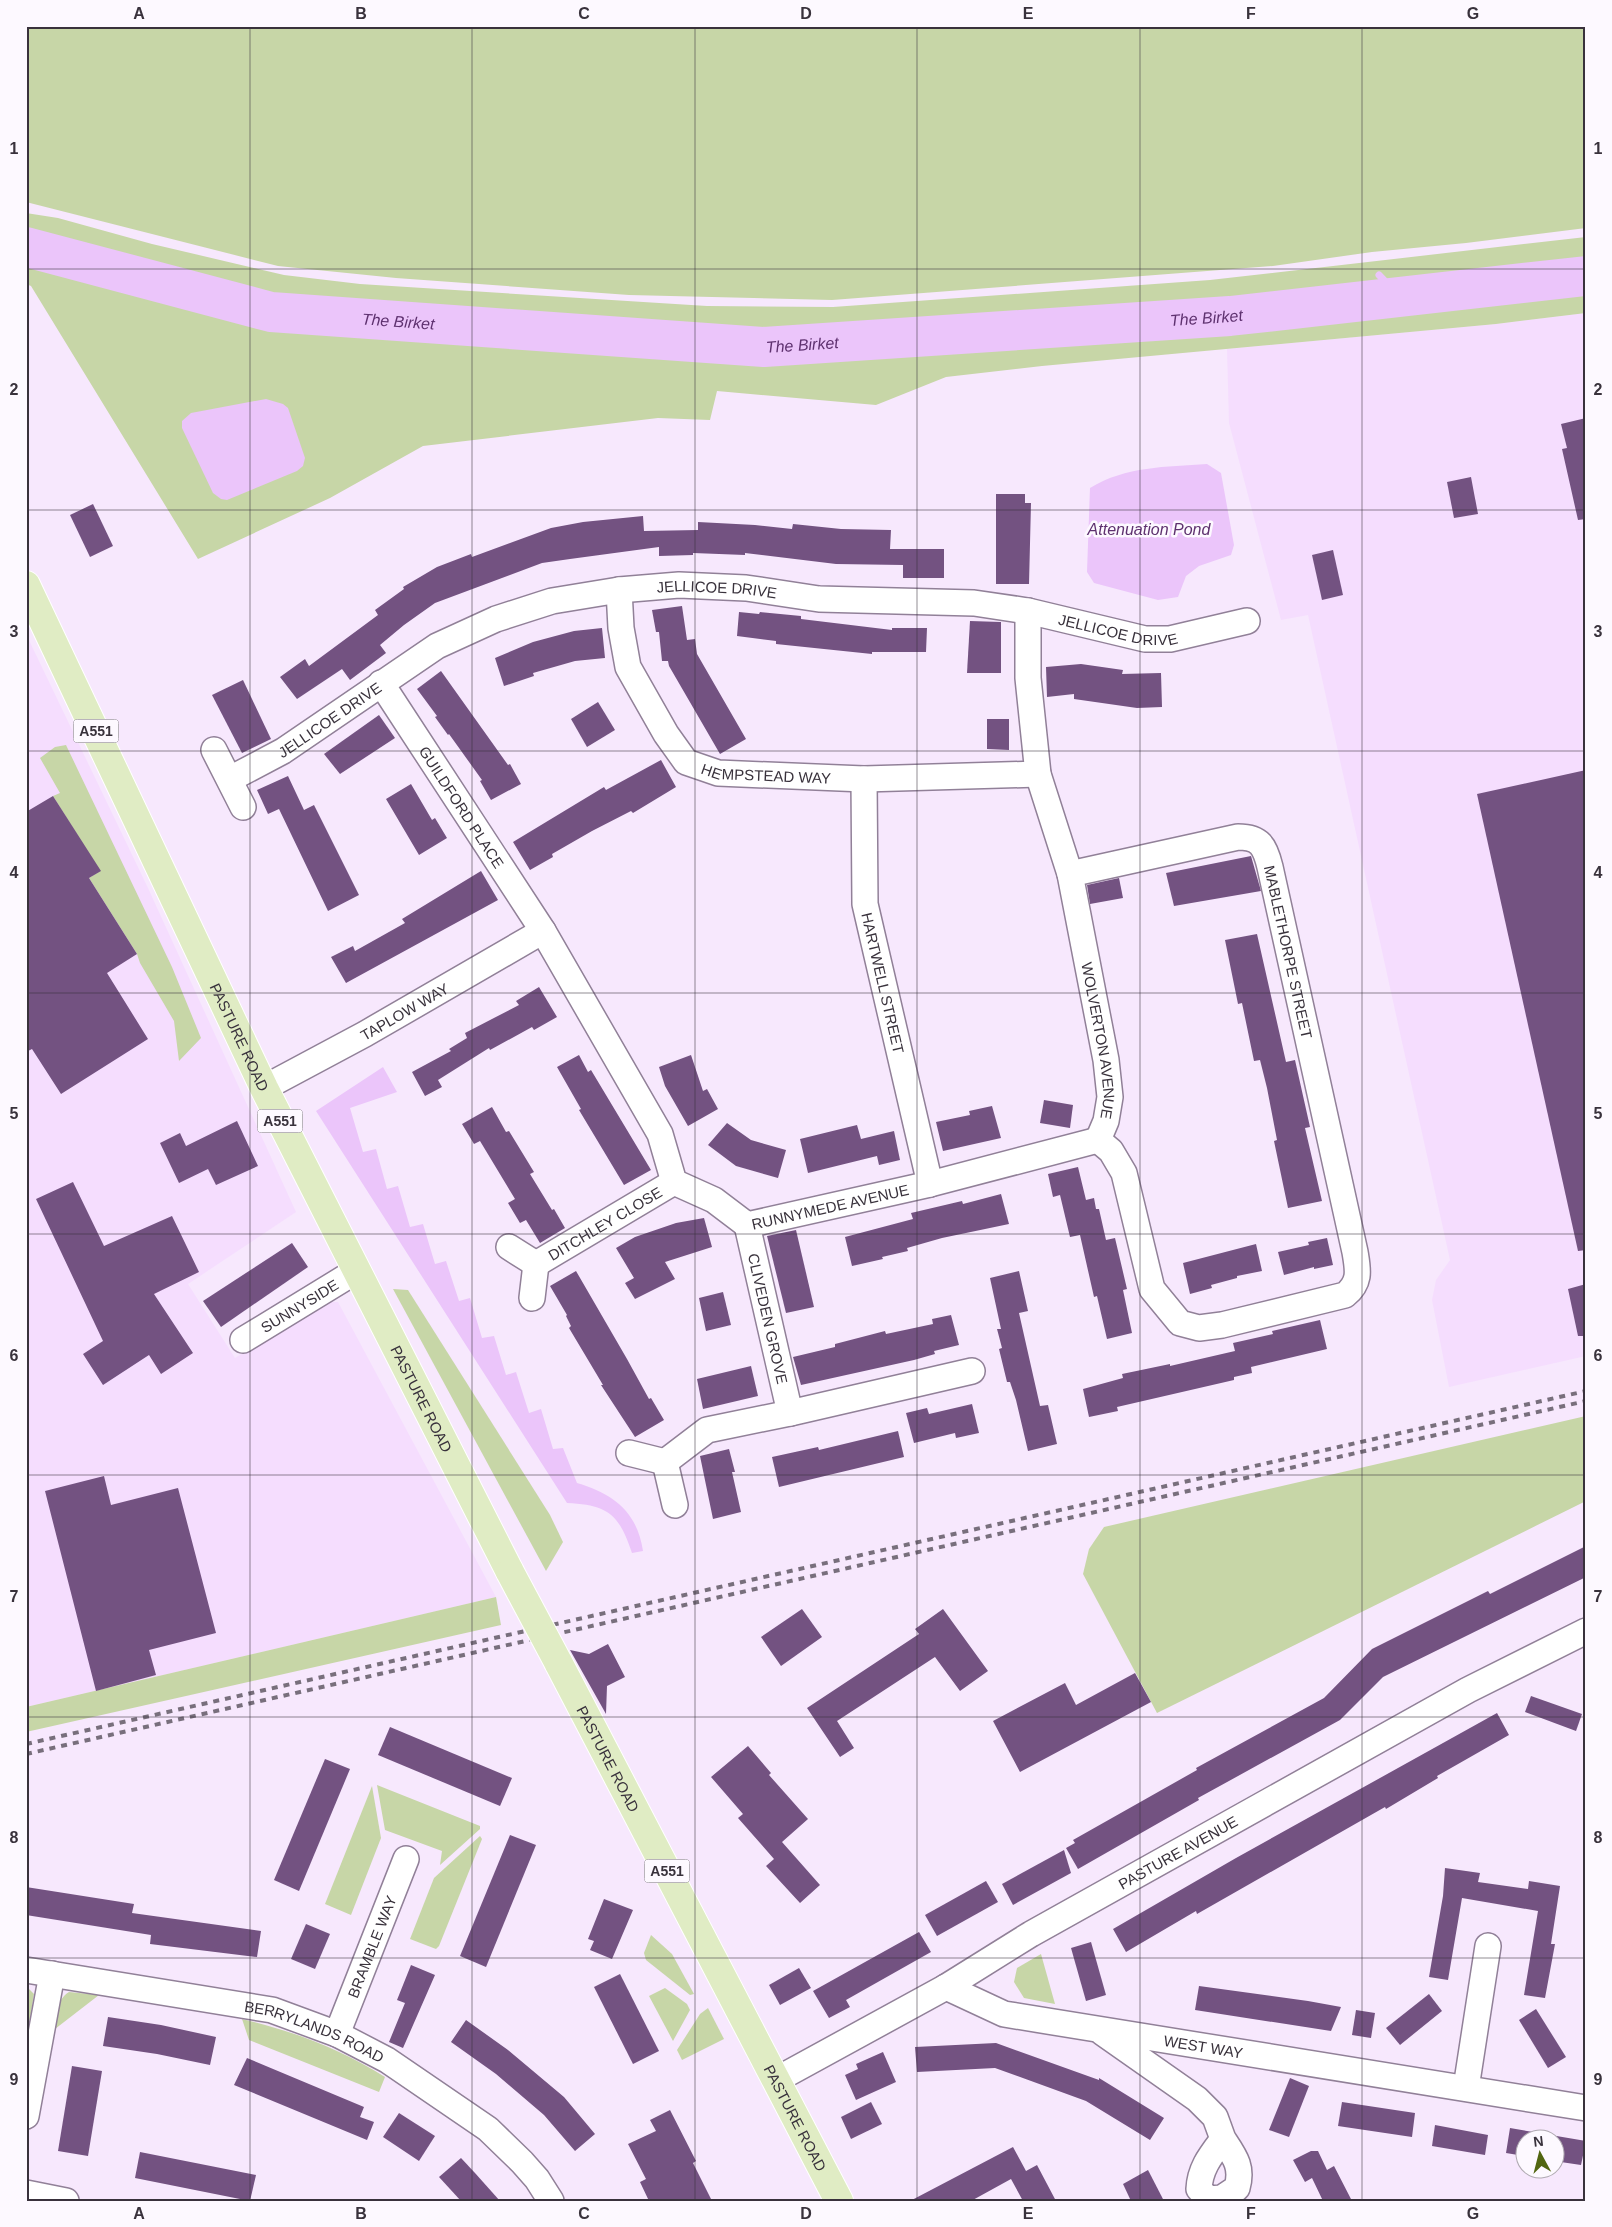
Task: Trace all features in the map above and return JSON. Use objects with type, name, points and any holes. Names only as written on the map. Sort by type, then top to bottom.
[{"type":"main road","name":"PASTURE ROAD","points":[[26,586],[264,1088],[356,1271],[510,1572],[839,2201]]},
{"type":"street","name":"JELLICOE DRIVE","points":[[230,779],[283,751],[437,646],[496,619],[552,601],[619,590],[679,584],[746,588],[819,599],[974,603],[1028,611],[1145,639],[1170,639],[1246,621]]},
{"type":"street","name":"HEMPSTEAD WAY","points":[[619,590],[621,628],[628,668],[666,734],[686,762],[718,773],[864,779],[1038,774]]},
{"type":"street","name":"WOLVERTON AVENUE","points":[[1028,611],[1028,678],[1038,774],[1070,874],[1108,1079],[1110,1098],[1106,1121],[1098,1140],[1110,1151],[1124,1173],[1152,1290],[1180,1322],[1199,1328],[1222,1325],[1345,1295],[1353,1288],[1357,1280],[1355,1252]]},
{"type":"street","name":"GUILDFORD PLACE","points":[[381,684],[543,931]]},
{"type":"street","points":[[214,750],[243,807]]},
{"type":"street","name":"HARTWELL STREET","points":[[864,779],[865,904],[930,1184]]},
{"type":"street","name":"MABLETHORPE STREET","points":[[1070,874],[1238,837],[1251,837],[1260,843],[1268,860],[1355,1252]]},
{"type":"street","name":"TAPLOW WAY","points":[[264,1088],[365,1034],[543,931]]},
{"type":"street","points":[[543,931],[660,1134],[674,1182]]},
{"type":"street","name":"RUNNYMEDE AVENUE","points":[[674,1182],[714,1200],[747,1225],[930,1184],[1098,1140]]},
{"type":"street","name":"DITCHLEY CLOSE","points":[[536,1264],[674,1182]]},
{"type":"street","name":"CLIVEDEN GROVE","points":[[747,1225],[790,1414]]},
{"type":"street","name":"DITCHLEY CLOSE","points":[[509,1247],[536,1264]]},
{"type":"street","name":"DITCHLEY CLOSE","points":[[532,1298],[536,1264]]},
{"type":"street","name":"SUNNYSIDE","points":[[243,1340],[356,1271]]},
{"type":"street","points":[[665,1462],[707,1430],[790,1414],[972,1371]]},
{"type":"street","points":[[629,1453],[665,1462]]},
{"type":"street","points":[[665,1462],[675,1505]]},
{"type":"street","name":"PASTURE AVENUE","points":[[776,2080],[946,1987],[1031,1934],[1468,1690],[1585,1633]]},
{"type":"street","name":"BRAMBLE WAY","points":[[336,2034],[406,1859]]},
{"type":"street","points":[[1466,2088],[1488,1946]]},
{"type":"street","name":"BERRYLANDS ROAD","points":[[26,1970],[272,2010],[336,2034],[387,2060],[488,2128],[532,2173],[551,2201]]},
{"type":"street","points":[[26,2116],[52,1974]]},
{"type":"street","name":"WEST WAY","points":[[946,1987],[1004,2014],[1586,2108]]},
{"type":"street","points":[[1098,2030],[1197,2099],[1215,2117],[1224,2139]]},
{"type":"street","points":[[26,2193],[66,2201]]},
{"type":"shaded area","points":[[1586,313],[1586,1356],[1449,1387],[1432,1300],[1436,1280],[1450,1260],[1308,615],[1281,620],[1229,423],[1227,349],[1496,324]]},
{"type":"shaded area","points":[[26,634],[148,888],[296,1212],[188,1284],[235,1358],[325,1302],[338,1302],[496,1597],[26,1707]]},
{"type":"green space","points":[[26,26],[1586,26],[1586,228],[1466,243],[1372,252],[1273,266],[832,300],[629,295],[396,278],[278,266],[26,202]]},
{"type":"green space","points":[[26,213],[58,218],[152,244],[284,275],[360,284],[707,306],[833,307],[1210,280],[1586,237],[1586,313],[1496,324],[1042,366],[946,377],[876,405],[717,391],[710,420],[658,418],[423,446],[330,498],[198,559],[31,286],[26,284]]},
{"type":"green space","points":[[66,745],[172,967],[201,1038],[179,1061],[174,1021],[140,963],[137,954],[89,878],[100,871],[53,796],[60,793],[40,758],[55,747]]},
{"type":"green space","points":[[393,1289],[408,1290],[550,1515],[563,1542],[546,1571]]},
{"type":"green space","points":[[1586,1416],[1586,1501],[1157,1713],[1083,1574],[1089,1549],[1104,1527]]},
{"type":"green space","points":[[496,1597],[501,1625],[26,1732],[26,1707]]},
{"type":"green space","points":[[377,1785],[480,1826],[480,1829],[440,1865],[442,1851],[385,1830]]},
{"type":"green space","points":[[372,1786],[381,1838],[351,1915],[325,1904]]},
{"type":"green space","points":[[480,1836],[482,1839],[439,1946],[436,1949],[410,1939],[434,1878]]},
{"type":"green space","points":[[651,1935],[672,1954],[694,1994],[690,1995],[646,1960],[644,1953]]},
{"type":"green space","points":[[1041,1954],[1055,2004],[1024,1998],[1014,1982],[1017,1968]]},
{"type":"green space","points":[[26,1986],[34,1994],[29,2025],[26,2022]]},
{"type":"green space","points":[[665,1988],[687,2004],[690,2010],[673,2041],[649,1996]]},
{"type":"green space","points":[[69,1992],[99,1995],[55,2029],[59,2004]]},
{"type":"green space","points":[[708,2008],[724,2039],[682,2060],[677,2050],[700,2014]]},
{"type":"green space","points":[[242,2019],[298,2035],[368,2067],[385,2077],[379,2092],[249,2040]]},
{"type":"water","points":[[266,399],[283,404],[288,408],[305,458],[303,466],[297,471],[227,500],[221,499],[213,493],[182,428],[182,421],[191,413]]},
{"type":"water","name":"Attenuation Pond","points":[[1207,464],[1221,473],[1234,545],[1231,555],[1199,566],[1186,576],[1178,597],[1158,600],[1094,583],[1087,572],[1090,488],[1118,475],[1132,472],[1161,467]]},
{"type":"water","points":[[383,1067],[397,1092],[350,1108],[363,1152],[376,1149],[387,1189],[398,1186],[410,1227],[423,1224],[435,1264],[446,1261],[459,1301],[470,1298],[482,1338],[494,1336],[506,1375],[516,1372],[529,1413],[541,1409],[553,1449],[563,1448],[577,1483],[590,1487],[612,1499],[629,1515],[640,1537],[643,1551],[632,1553],[622,1529],[610,1514],[593,1506],[567,1503],[316,1111]]},
{"type":"building","points":[[1586,418],[1586,519],[1578,520],[1562,449],[1567,448],[1561,424]]},
{"type":"building","points":[[1471,477],[1478,514],[1454,518],[1447,482]]},
{"type":"building","points":[[996,494],[1025,494],[1025,503],[1031,503],[1029,584],[996,584]]},
{"type":"building","points":[[93,504],[113,546],[90,557],[70,515]]},
{"type":"building","points":[[643,516],[644,531],[698,530],[698,522],[792,529],[793,524],[841,529],[891,530],[890,549],[944,549],[944,578],[903,578],[903,565],[836,564],[745,553],[745,555],[693,553],[693,555],[659,556],[659,547],[542,563],[435,603],[380,645],[386,653],[350,680],[342,669],[297,699],[280,677],[305,659],[309,666],[378,615],[375,610],[404,589],[403,587],[437,567],[471,554],[472,557],[551,528],[583,522]]},
{"type":"building","points":[[1333,550],[1343,595],[1322,600],[1312,555]]},
{"type":"building","points":[[682,606],[687,640],[695,639],[697,654],[746,739],[720,754],[669,666],[668,661],[662,661],[659,632],[656,632],[652,610]]},
{"type":"building","points":[[739,612],[801,616],[801,619],[892,630],[892,628],[927,628],[926,652],[872,652],[872,654],[776,644],[776,641],[737,636]]},
{"type":"building","points":[[970,621],[1001,622],[1001,673],[967,673]]},
{"type":"building","points":[[602,628],[605,658],[575,661],[533,673],[534,676],[504,686],[495,658],[533,642],[574,631]]},
{"type":"building","points":[[1081,664],[1123,670],[1122,674],[1161,673],[1162,707],[1137,708],[1074,699],[1074,694],[1047,697],[1046,667]]},
{"type":"building","points":[[441,671],[508,765],[510,764],[521,784],[491,800],[480,781],[482,780],[435,717],[437,716],[417,689]]},
{"type":"building","points":[[243,680],[271,739],[242,753],[212,695]]},
{"type":"building","points":[[598,702],[615,730],[587,747],[571,719]]},
{"type":"building","points":[[379,715],[395,738],[340,774],[324,754]]},
{"type":"building","points":[[987,719],[1009,719],[1009,750],[987,749]]},
{"type":"building","points":[[661,760],[676,787],[633,813],[631,811],[592,831],[552,854],[553,857],[530,870],[513,842],[604,787],[606,790]]},
{"type":"building","points":[[1586,770],[1586,1250],[1578,1251],[1477,794]]},
{"type":"building","points":[[288,776],[304,810],[314,805],[359,895],[328,911],[279,809],[268,814],[257,790]]},
{"type":"building","points":[[411,784],[432,820],[435,818],[447,838],[419,855],[386,799]]},
{"type":"building","points":[[53,796],[101,871],[89,878],[137,954],[107,973],[148,1039],[61,1094],[32,1049],[26,1052],[26,812]]},
{"type":"building","points":[[1251,856],[1261,891],[1174,906],[1166,873]]},
{"type":"building","points":[[481,871],[498,900],[346,983],[331,957],[353,946],[355,951],[405,923],[402,919]]},
{"type":"building","points":[[1119,878],[1123,898],[1090,904],[1087,885]]},
{"type":"building","points":[[1257,934],[1286,1062],[1295,1060],[1310,1127],[1305,1128],[1322,1201],[1288,1208],[1274,1141],[1277,1140],[1267,1088],[1260,1060],[1254,1061],[1242,1003],[1238,1004],[1225,940]]},
{"type":"building","points":[[539,987],[557,1017],[534,1030],[532,1027],[490,1050],[489,1048],[438,1080],[442,1087],[425,1096],[412,1072],[451,1051],[449,1049],[467,1038],[465,1033],[519,1005],[516,1001]]},
{"type":"building","points":[[579,1055],[588,1072],[591,1070],[651,1170],[624,1185],[579,1110],[581,1109],[557,1067]]},
{"type":"building","points":[[691,1055],[703,1091],[707,1089],[718,1109],[688,1126],[665,1086],[659,1067]]},
{"type":"building","points":[[1044,1100],[1073,1105],[1070,1128],[1040,1123]]},
{"type":"building","points":[[992,1106],[1001,1138],[943,1151],[936,1122],[970,1115],[969,1111]]},
{"type":"building","points":[[492,1107],[506,1132],[509,1131],[534,1172],[530,1174],[565,1228],[540,1243],[526,1220],[520,1223],[508,1203],[515,1199],[480,1141],[474,1144],[462,1124]]},
{"type":"building","points":[[237,1121],[258,1166],[216,1185],[208,1169],[179,1183],[160,1143],[180,1133],[186,1146]]},
{"type":"building","points":[[727,1123],[751,1140],[786,1150],[778,1178],[736,1166],[708,1145]]},
{"type":"building","points":[[857,1125],[861,1139],[894,1131],[900,1160],[879,1165],[877,1156],[808,1173],[800,1139]]},
{"type":"building","points":[[1078,1167],[1086,1200],[1094,1198],[1096,1209],[1099,1209],[1106,1240],[1115,1238],[1127,1289],[1123,1290],[1132,1333],[1107,1339],[1097,1296],[1094,1297],[1080,1235],[1070,1237],[1060,1195],[1053,1197],[1048,1174]]},
{"type":"building","points":[[73,1182],[104,1246],[172,1216],[199,1272],[154,1294],[193,1353],[161,1374],[149,1355],[103,1385],[83,1354],[103,1341],[36,1199]]},
{"type":"building","points":[[1001,1194],[1009,1224],[942,1238],[907,1248],[908,1251],[882,1257],[883,1259],[852,1266],[845,1237],[913,1219],[911,1213],[962,1201],[963,1204]]},
{"type":"building","points":[[704,1218],[712,1247],[665,1262],[675,1279],[635,1299],[625,1283],[634,1278],[616,1248],[635,1237],[676,1223]]},
{"type":"building","points":[[796,1230],[814,1307],[786,1313],[767,1236]]},
{"type":"building","points":[[1327,1238],[1333,1265],[1314,1269],[1314,1267],[1284,1275],[1278,1252],[1309,1245],[1308,1242]]},
{"type":"building","points":[[292,1243],[308,1267],[221,1327],[203,1301]]},
{"type":"building","points":[[1256,1244],[1262,1271],[1237,1276],[1237,1278],[1211,1285],[1212,1288],[1190,1294],[1183,1263]]},
{"type":"building","points":[[576,1271],[649,1399],[651,1398],[664,1420],[635,1437],[601,1385],[603,1385],[569,1328],[571,1326],[567,1315],[550,1286]]},
{"type":"building","points":[[1019,1271],[1028,1311],[1019,1313],[1040,1406],[1048,1405],[1057,1444],[1028,1451],[1016,1400],[1010,1382],[1007,1382],[999,1349],[1002,1348],[997,1329],[1001,1329],[990,1278]]},
{"type":"building","points":[[1586,1284],[1586,1336],[1578,1336],[1568,1289]]},
{"type":"building","points":[[723,1292],[731,1325],[706,1331],[699,1298]]},
{"type":"building","points":[[951,1315],[959,1345],[934,1351],[935,1354],[914,1360],[801,1385],[793,1357],[835,1347],[835,1344],[885,1331],[886,1334],[933,1324],[932,1319]]},
{"type":"building","points":[[1320,1320],[1327,1349],[1251,1367],[1252,1373],[1234,1377],[1234,1380],[1117,1407],[1118,1411],[1089,1417],[1083,1389],[1123,1378],[1122,1374],[1170,1364],[1170,1366],[1235,1351],[1233,1343],[1273,1334],[1272,1331]]},
{"type":"building","points":[[751,1366],[758,1396],[703,1409],[697,1379]]},
{"type":"building","points":[[972,1404],[979,1433],[956,1438],[955,1433],[914,1443],[906,1413],[927,1408],[929,1414]]},
{"type":"building","points":[[898,1431],[904,1457],[779,1487],[772,1457],[818,1447],[819,1450]]},
{"type":"building","points":[[729,1449],[735,1472],[732,1472],[741,1512],[713,1519],[700,1456]]},
{"type":"building","points":[[104,1476],[111,1505],[178,1488],[216,1633],[149,1650],[156,1675],[96,1691],[45,1491]]},
{"type":"building","points":[[1586,1546],[1586,1577],[1383,1677],[1340,1720],[1198,1798],[1199,1800],[1078,1869],[1066,1848],[1075,1843],[1073,1840],[1197,1770],[1196,1768],[1324,1698],[1372,1649],[1488,1591],[1490,1594]]},
{"type":"building","points":[[802,1609],[822,1637],[781,1666],[761,1637]]},
{"type":"building","points":[[943,1609],[988,1671],[960,1691],[935,1657],[837,1721],[854,1748],[840,1757],[807,1708],[919,1634],[915,1629]]},
{"type":"building","points":[[608,1644],[625,1677],[607,1686],[606,1714],[570,1650],[589,1654]]},
{"type":"building","points":[[1135,1673],[1151,1702],[1020,1772],[993,1721],[1065,1683],[1076,1705]]},
{"type":"building","points":[[1531,1696],[1582,1714],[1576,1731],[1525,1712]]},
{"type":"building","points":[[1497,1713],[1509,1735],[1437,1776],[1438,1778],[1386,1809],[1385,1807],[1197,1914],[1196,1911],[1126,1952],[1113,1929],[1236,1858]]},
{"type":"building","points":[[390,1727],[512,1778],[500,1806],[378,1755]]},
{"type":"building","points":[[748,1746],[771,1773],[769,1775],[808,1819],[782,1842],[820,1885],[800,1903],[766,1866],[774,1859],[738,1818],[743,1814],[711,1777]]},
{"type":"building","points":[[325,1759],[350,1769],[299,1891],[274,1880]]},
{"type":"building","points":[[510,1835],[536,1845],[486,1967],[460,1956]]},
{"type":"building","points":[[1064,1850],[1071,1873],[1013,1905],[1002,1884]]},
{"type":"building","points":[[1445,1868],[1480,1873],[1478,1882],[1528,1889],[1529,1881],[1560,1886],[1551,1944],[1555,1944],[1545,1998],[1524,1995],[1538,1911],[1462,1898],[1448,1980],[1429,1977],[1443,1896]]},
{"type":"building","points":[[986,1881],[998,1902],[937,1936],[925,1915]]},
{"type":"building","points":[[26,1887],[134,1904],[132,1913],[261,1931],[257,1957],[150,1944],[151,1935],[26,1915]]},
{"type":"building","points":[[604,1899],[633,1910],[612,1959],[590,1950],[594,1941],[588,1939]]},
{"type":"building","points":[[306,1924],[330,1934],[315,1969],[291,1959]]},
{"type":"building","points":[[919,1932],[931,1952],[846,2000],[850,2007],[829,2018],[813,1991]]},
{"type":"building","points":[[1091,1942],[1106,1995],[1086,2001],[1071,1948]]},
{"type":"building","points":[[411,1965],[435,1975],[403,2048],[389,2042],[405,2003],[397,2000]]},
{"type":"building","points":[[799,1968],[811,1988],[780,2005],[769,1985]]},
{"type":"building","points":[[620,1974],[659,2051],[633,2064],[594,1987]]},
{"type":"building","points":[[1199,1986],[1341,2007],[1331,2031],[1195,2010]]},
{"type":"building","points":[[1429,1994],[1442,2011],[1400,2045],[1386,2028]]},
{"type":"building","points":[[1536,2009],[1566,2057],[1548,2068],[1519,2020]]},
{"type":"building","points":[[1356,2010],[1375,2013],[1371,2038],[1352,2035]]},
{"type":"building","points":[[108,2017],[161,2025],[216,2037],[210,2065],[157,2054],[103,2046]]},
{"type":"building","points":[[466,2020],[508,2050],[564,2097],[595,2134],[575,2151],[544,2115],[496,2074],[451,2042]]},
{"type":"building","points":[[996,2043],[1099,2080],[1099,2078],[1164,2118],[1150,2140],[1086,2101],[995,2068],[917,2072],[915,2047]]},
{"type":"building","points":[[883,2052],[896,2082],[856,2100],[845,2075],[858,2069],[856,2064]]},
{"type":"building","points":[[247,2058],[364,2107],[360,2117],[374,2122],[367,2140],[234,2085]]},
{"type":"building","points":[[72,2066],[102,2071],[88,2156],[58,2151]]},
{"type":"building","points":[[1290,2078],[1309,2086],[1289,2137],[1269,2130]]},
{"type":"building","points":[[871,2102],[882,2124],[851,2139],[841,2117]]},
{"type":"building","points":[[1342,2102],[1415,2113],[1412,2137],[1338,2126]]},
{"type":"building","points":[[670,2110],[696,2161],[693,2163],[712,2201],[649,2201],[640,2182],[646,2179],[628,2144],[656,2131],[650,2120]]},
{"type":"building","points":[[399,2113],[435,2136],[419,2161],[383,2137]]},
{"type":"building","points":[[1435,2125],[1488,2135],[1485,2155],[1432,2146]]},
{"type":"building","points":[[1510,2128],[1522,2130],[1514,2130],[1514,2154],[1506,2153]]},
{"type":"building","points":[[1564,2137],[1586,2141],[1581,2165],[1564,2162]]},
{"type":"building","points":[[1013,2147],[1026,2171],[1037,2165],[1056,2201],[1023,2201],[1011,2179],[971,2201],[910,2201]]},
{"type":"building","points":[[1311,2151],[1318,2151],[1327,2170],[1334,2166],[1352,2201],[1323,2201],[1312,2178],[1305,2182],[1293,2160]]},
{"type":"building","points":[[140,2152],[256,2175],[250,2201],[135,2178]]},
{"type":"building","points":[[461,2158],[500,2201],[461,2201],[439,2177]]},
{"type":"building","points":[[1148,2170],[1164,2201],[1131,2201],[1123,2184]]},
{"type":"waterway","name":"The Birket","points":[[26,247],[271,312],[764,347],[1230,316],[1586,276]]},
{"type":"waterway","points":[[1379,275],[1401,298]]},
{"type":"railway","points":[[26,1744],[1586,1391]]},
{"type":"railway","points":[[26,1754],[1586,1401]]}]
